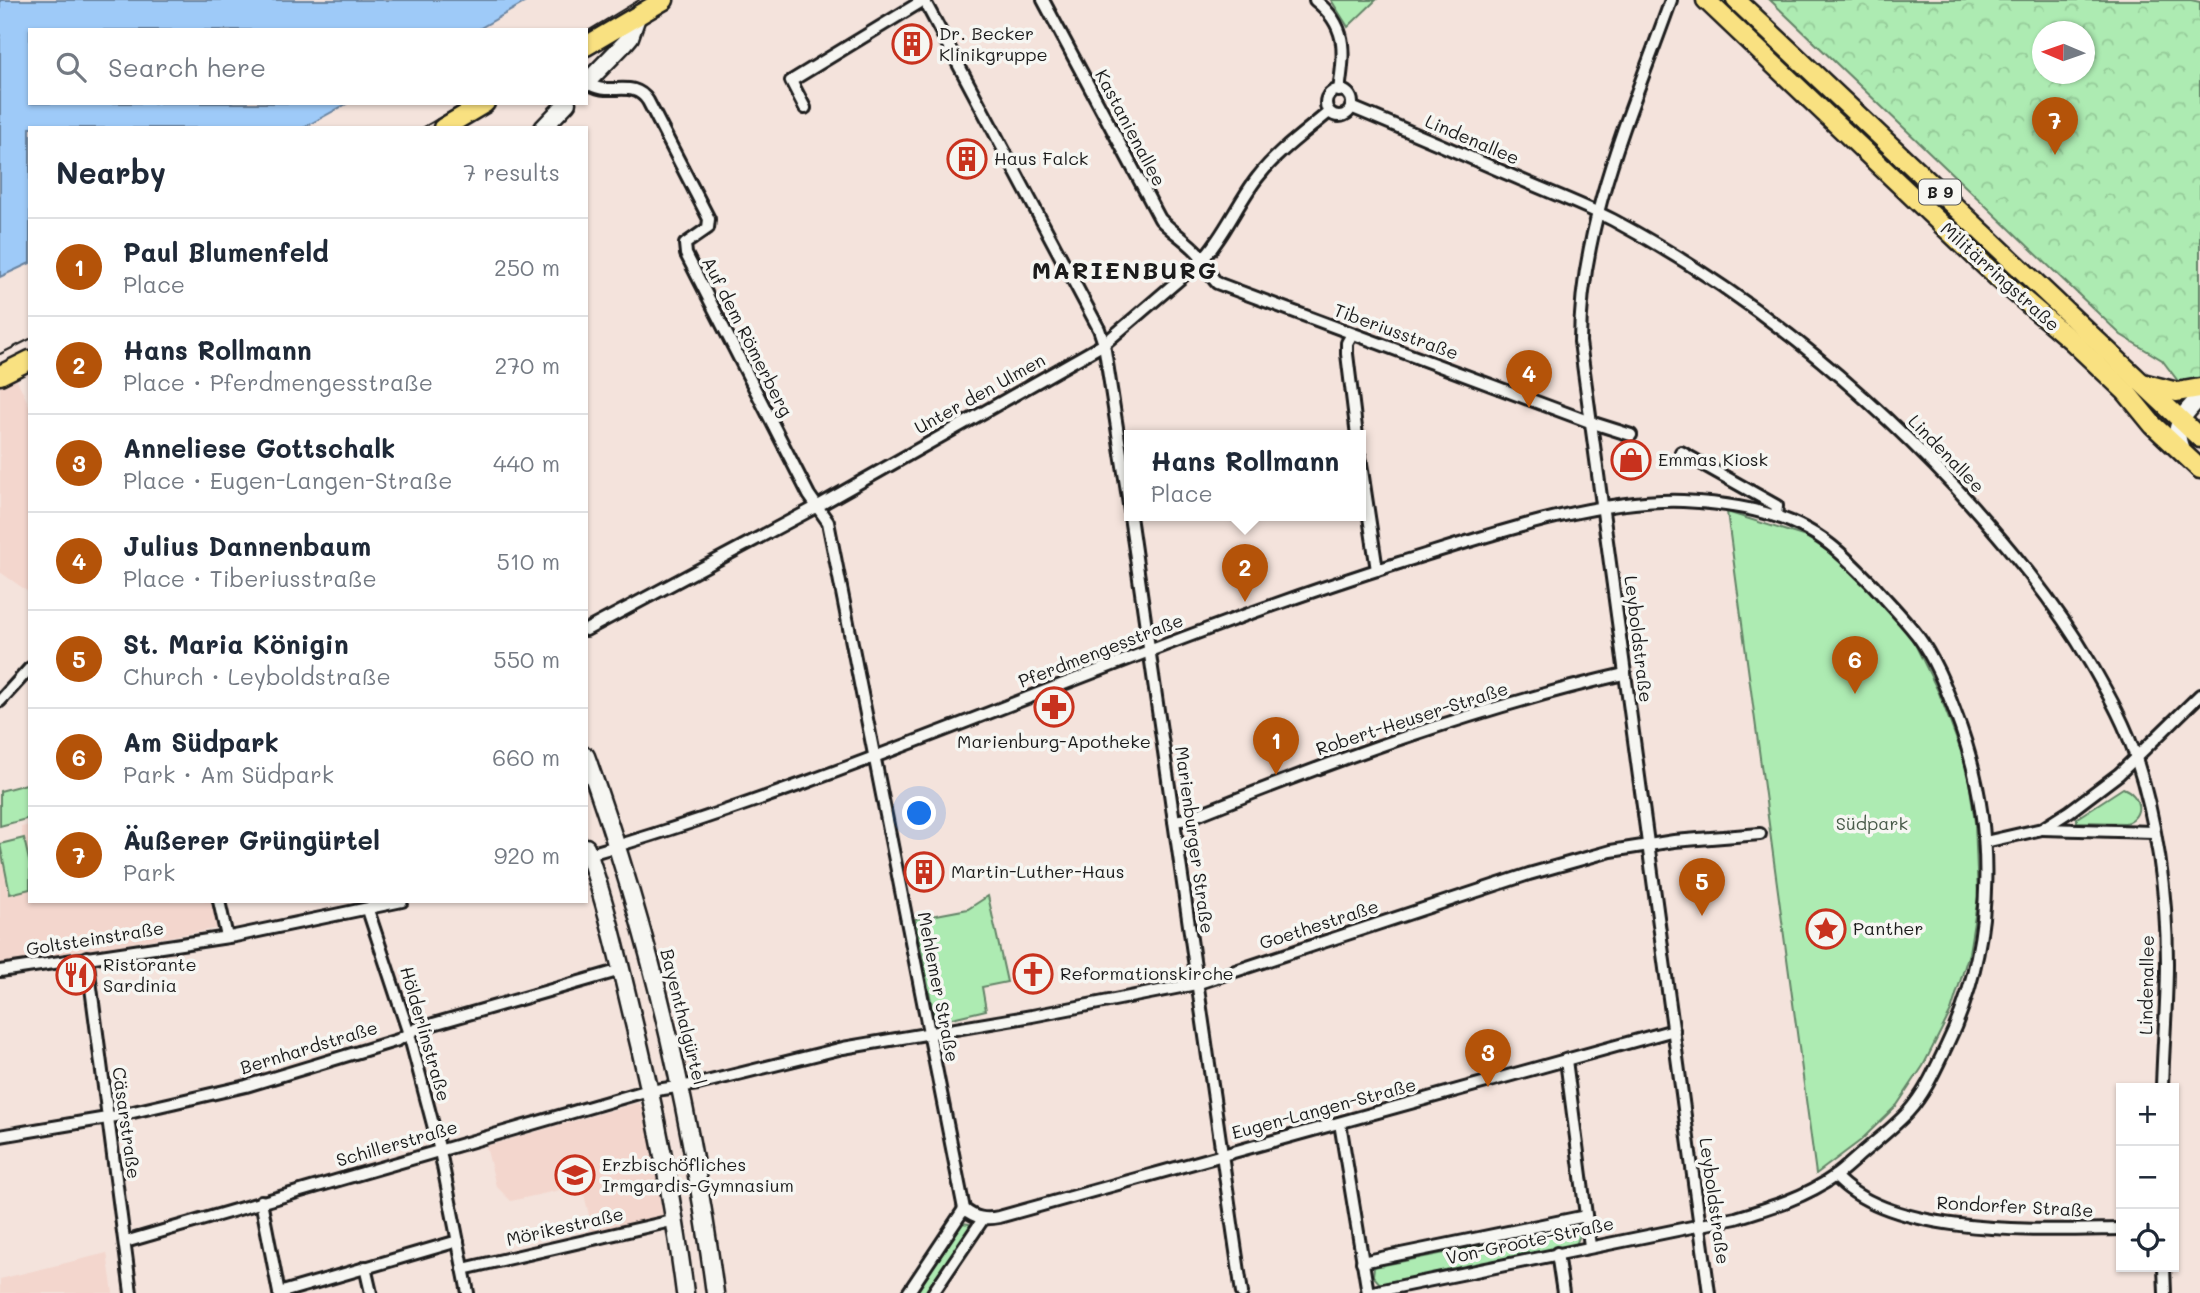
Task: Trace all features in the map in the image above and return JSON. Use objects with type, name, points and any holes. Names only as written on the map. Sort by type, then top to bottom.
[{"type":"main road","points":[[588,45],[664,0]]},
{"type":"main road","name":"Militärringstraße","points":[[1706,0],[1998,278],[2071,340],[2200,438]]},
{"type":"main road","name":"Militärringstraße","points":[[1736,0],[2080,324],[2132,386],[2154,425],[2200,469]]},
{"type":"main road","points":[[588,80],[625,43],[637,17]]},
{"type":"main road","points":[[446,126],[482,105]]},
{"type":"main road","points":[[545,126],[565,105]]},
{"type":"main road","points":[[0,364],[28,350]]},
{"type":"main road","points":[[0,375],[28,361]]},
{"type":"main road","name":"B 9","points":[[2132,386],[2177,392],[2200,388]]},
{"type":"main road","points":[[2182,452],[2177,442],[2179,420],[2200,397]]},
{"type":"main road","name":"Bayenthalgürtel","points":[[588,762],[652,962],[681,1086],[715,1293]]},
{"type":"main road","points":[[588,855],[621,970],[650,1091],[676,1220],[685,1293]]},
{"type":"street","points":[[805,108],[791,80],[924,0]]},
{"type":"street","name":"Marienburger Straße","points":[[924,0],[1099,329],[1104,344],[1124,475]]},
{"type":"street","name":"Kastanienallee","points":[[1043,0],[1160,219],[1198,253],[1202,260]]},
{"type":"street","points":[[1315,0],[1336,21],[1342,34],[1339,91]]},
{"type":"street","name":"Leyboldstraße","points":[[1671,0],[1636,92],[1598,213],[1588,258],[1580,342],[1709,1293]]},
{"type":"street","name":"Auf dem Römerberg","points":[[588,84],[594,89],[633,89],[645,95],[709,219],[708,228],[685,244],[686,254],[787,455],[808,495],[818,506]]},
{"type":"street","points":[[1339,91],[1348,94],[1351,107],[1341,116],[1329,112],[1326,99],[1330,93],[1339,91]]},
{"type":"street","name":"Lindenallee","points":[[1351,107],[1598,213],[1639,234],[1746,303],[1875,407],[1928,459],[2020,561],[2065,622],[2105,690],[2136,756],[2154,832],[2163,894],[2166,943],[2162,1083]]},
{"type":"street","name":"Unter den Ulmen","points":[[588,629],[818,506],[1104,344],[1202,260],[1214,247],[1256,179],[1277,155],[1329,112]]},
{"type":"street","name":"Tiberiusstraße","points":[[1202,260],[1211,278],[1217,283],[1631,435]]},
{"type":"street","points":[[1352,334],[1347,343],[1347,354],[1356,430]]},
{"type":"street","points":[[1681,452],[1777,506],[1776,516]]},
{"type":"street","points":[[1366,497],[1377,570]]},
{"type":"street","name":"Pferdmengesstraße","points":[[617,846],[740,806],[1262,608],[1522,527],[1603,509],[1658,501],[1686,501],[1776,516]]},
{"type":"street","name":"Mehlemer Straße","points":[[818,506],[828,522],[964,1209]]},
{"type":"street","name":"Von-Groote-Straße","points":[[1368,1293],[1397,1290],[1557,1253],[1736,1218],[1764,1209],[1795,1197],[1835,1176],[1906,1114],[1927,1086],[1966,1004],[1980,944],[1986,897],[1985,842],[1972,761],[1961,725],[1942,680],[1919,638],[1886,600],[1825,540],[1776,516]]},
{"type":"street","name":"Marienburger Straße","points":[[1131,521],[1242,1293]]},
{"type":"street","points":[[0,701],[28,670]]},
{"type":"street","name":"Robert-Heuser-Straße","points":[[1174,821],[1187,819],[1377,748],[1502,707],[1625,674]]},
{"type":"street","points":[[2042,829],[2104,788],[2200,695]]},
{"type":"street","points":[[1985,842],[2042,829],[2154,832]]},
{"type":"street","name":"Goethestraße","points":[[681,1086],[844,1048],[1044,1014],[1196,984],[1528,874],[1647,845],[1760,834]]},
{"type":"street","points":[[588,852],[617,846]]},
{"type":"street","points":[[219,903],[227,937]]},
{"type":"street","name":"Goltsteinstraße","points":[[0,971],[227,937],[394,903]]},
{"type":"street","name":"Hölderlinstraße","points":[[368,910],[409,1034],[440,1151],[468,1293]]},
{"type":"street","name":"Cäsarstraße","points":[[87,957],[131,1293]]},
{"type":"street","name":"Bernhardstraße","points":[[0,1136],[107,1118],[246,1086],[398,1040],[416,1029],[621,970]]},
{"type":"street","name":"Eugen-Langen-Straße","points":[[984,1219],[1222,1156],[1674,1030]]},
{"type":"street","points":[[1566,1060],[1590,1246]]},
{"type":"street","name":"Schillerstraße","points":[[125,1242],[650,1091],[681,1086]]},
{"type":"street","points":[[1340,1123],[1368,1293]]},
{"type":"street","name":"Rondorfer Straße","points":[[1835,1176],[1855,1195],[1867,1202],[1915,1219],[1994,1227],[2116,1229]]},
{"type":"street","points":[[261,1201],[279,1293],[458,1241]]},
{"type":"street","points":[[908,1293],[964,1209],[984,1219],[933,1293]]},
{"type":"street","name":"Von-Groote-Straße","points":[[1362,1262],[1586,1216]]},
{"type":"street","name":"Mörikestraße","points":[[463,1269],[676,1220]]},
{"type":"street","points":[[1557,1253],[1563,1293]]},
{"type":"street","points":[[365,1268],[371,1293]]},
{"type":"street","points":[[2164,1272],[2165,1293]]},
{"type":"shaded area","points":[[16,378],[28,403],[28,592],[0,572],[0,386]]},
{"type":"shaded area","points":[[28,825],[28,903],[216,903],[221,928],[0,965],[0,844],[23,838],[21,827]]},
{"type":"shaded area","name":"Erzbischöfliches Irmgardis-Gymnasium","points":[[637,1103],[643,1106],[655,1165],[663,1215],[661,1218],[593,1233],[582,1185],[511,1201],[496,1186],[486,1146]]},
{"type":"shaded area","points":[[107,1253],[113,1293],[0,1293],[0,1279]]},
{"type":"green space","points":[[1331,0],[1376,0],[1348,27]]},
{"type":"green space","points":[[1713,0],[1726,0],[2162,415],[2058,317],[1998,270]]},
{"type":"green space","points":[[1770,0],[2200,2],[2200,379],[2181,385],[2162,360],[2121,335]]},
{"type":"green space","name":"Südpark","points":[[1727,512],[1806,537],[1832,554],[1879,597],[1914,642],[1939,693],[1967,767],[1975,822],[1978,897],[1969,953],[1951,1011],[1923,1066],[1897,1105],[1860,1141],[1816,1174]]},
{"type":"green space","points":[[28,784],[28,819],[0,826],[0,791]]},
{"type":"green space","points":[[2123,788],[2137,801],[2138,811],[2131,820],[2125,823],[2077,822],[2077,818]]},
{"type":"green space","points":[[24,838],[28,856],[28,890],[10,894],[0,844]]},
{"type":"green space","points":[[988,896],[1007,982],[982,987],[986,1010],[935,1022],[915,919],[968,909]]},
{"type":"green space","points":[[962,1223],[969,1224],[971,1228],[928,1293],[916,1293]]},
{"type":"green space","points":[[1571,1228],[1580,1235],[1576,1245],[1380,1284],[1373,1276],[1374,1267]]},
{"type":"water","points":[[0,0],[529,0],[480,28],[28,28],[28,105],[344,105],[307,126],[28,126],[28,264],[0,277]]},
{"type":"tram line","points":[[588,31],[639,0]]},
{"type":"tram line","points":[[425,126],[462,105]]},
{"type":"tram line","points":[[0,354],[28,340]]},
{"type":"place","name":"Dr. Becker Klinikgruppe","points":[[912,44]]},
{"type":"place","name":"Äußerer Grüngürtel","points":[[2055,155]]},
{"type":"place","name":"Haus Falck","points":[[967,159]]},
{"type":"place","name":"Julius Dannenbaum","points":[[1529,408]]},
{"type":"place","name":"Emmas Kiosk","points":[[1631,460]]},
{"type":"place","name":"Hans Rollmann","points":[[1245,602]]},
{"type":"place","name":"Am Südpark","points":[[1855,694]]},
{"type":"place","name":"Marienburg-Apotheke","points":[[1054,707]]},
{"type":"place","name":"Paul Blumenfeld","points":[[1276,775]]},
{"type":"place","name":"Martin-Luther-Haus","points":[[924,872]]},
{"type":"place","name":"St. Maria Königin","points":[[1702,916]]},
{"type":"place","name":"Panther","points":[[1826,929]]},
{"type":"place","name":"Reformationskirche","points":[[1033,974]]},
{"type":"place","name":"Ristorante Sardinia","points":[[76,975]]},
{"type":"place","name":"Anneliese Gottschalk","points":[[1488,1087]]},
{"type":"place","name":"Erzbischöfliches Irmgardis-Gymnasium","points":[[575,1175]]},
{"type":"district","name":"MARIENBURG","points":[[1125,271]]}]
